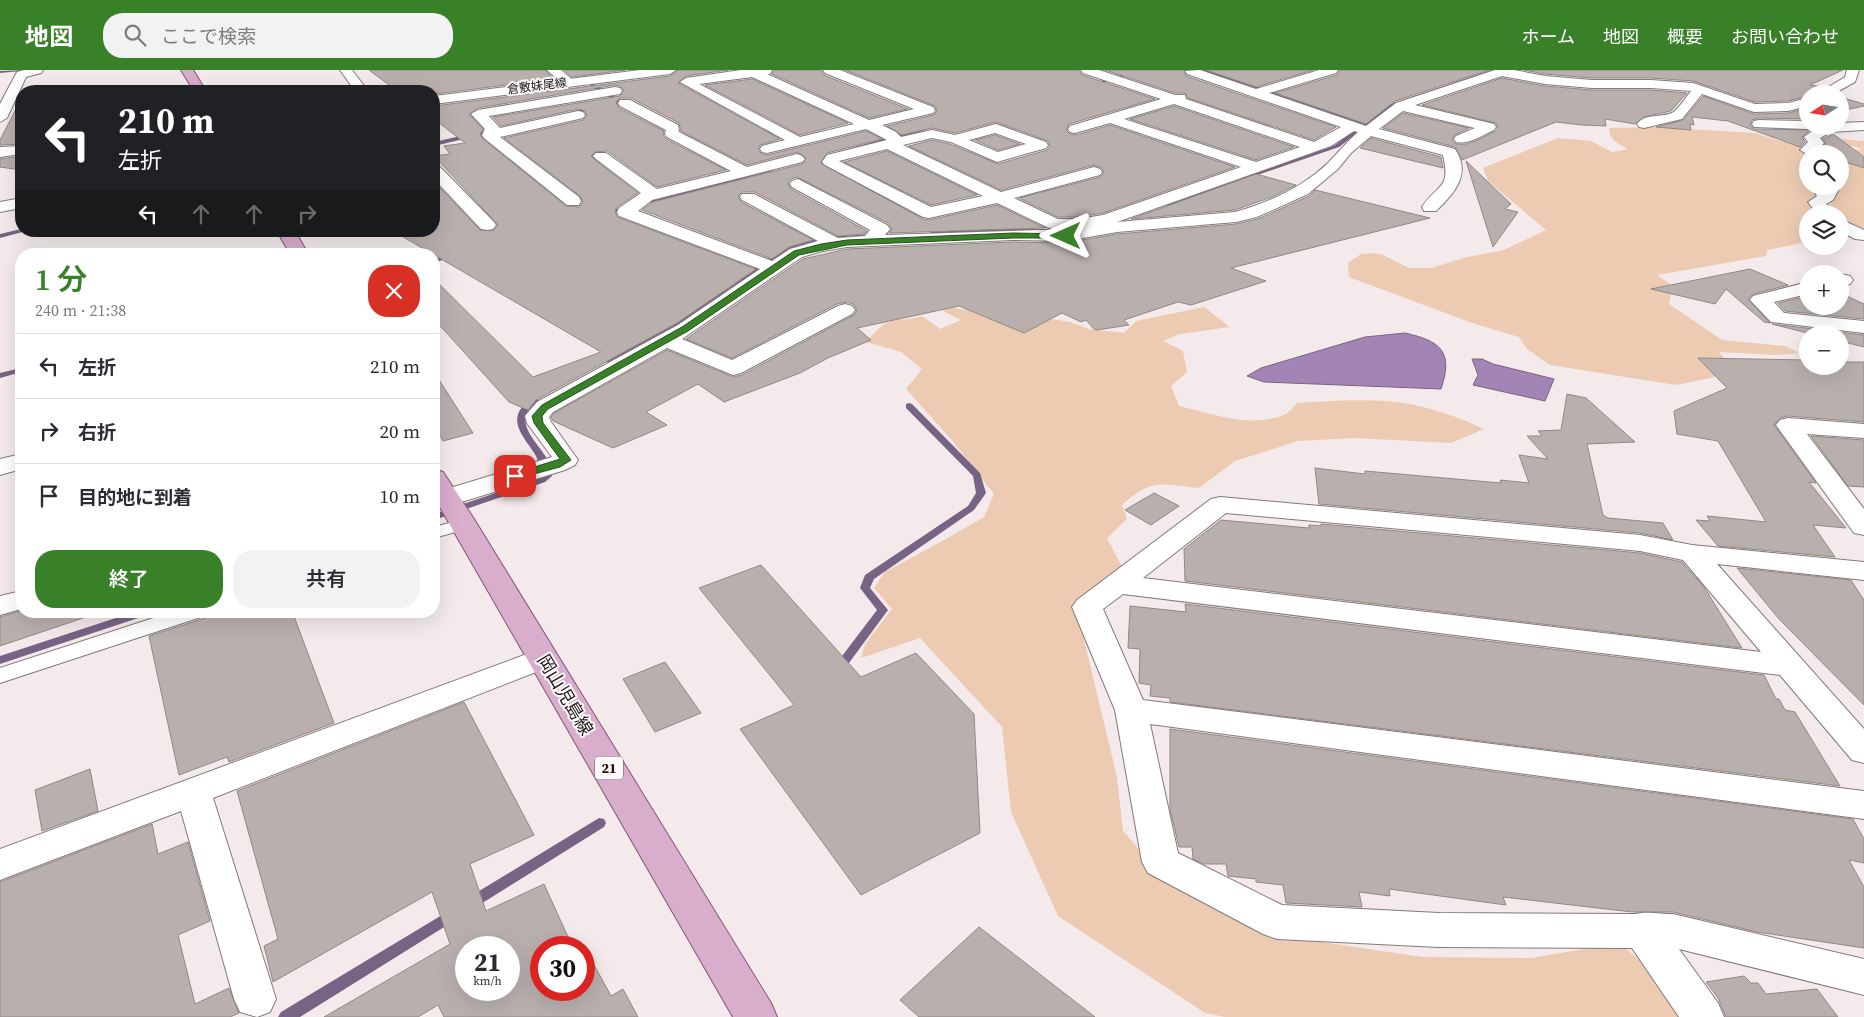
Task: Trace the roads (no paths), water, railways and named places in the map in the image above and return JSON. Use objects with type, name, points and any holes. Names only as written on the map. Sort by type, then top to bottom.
[{"type":"main road","points":[[187,70],[196,85]]},
{"type":"main road","points":[[289,237],[296,248]]},
{"type":"main road","name":"岡山児島線","points":[[448,509],[543,658],[756,1017]]},
{"type":"street","points":[[346,70],[357,85]]},
{"type":"street","points":[[552,70],[569,82]]},
{"type":"street","name":"倉敷妹尾線","points":[[440,99],[569,82],[602,86],[670,70]]},
{"type":"street","points":[[776,70],[750,71],[686,82],[799,142]]},
{"type":"street","points":[[767,149],[928,110],[829,70]]},
{"type":"street","points":[[1088,70],[1314,147]]},
{"type":"street","points":[[1261,92],[1332,70]]},
{"type":"street","points":[[1840,85],[1851,79],[1853,70]]},
{"type":"street","points":[[9,74],[32,71]]},
{"type":"street","points":[[16,85],[21,75],[32,71]]},
{"type":"street","points":[[750,71],[893,138]]},
{"type":"street","points":[[893,138],[892,146],[1055,224],[1095,222],[1326,143],[1381,120],[1401,106],[1497,71],[1545,80],[1592,84],[1678,85],[1699,88],[1724,99],[1754,108],[1788,107],[1799,104]]},
{"type":"street","points":[[1204,72],[1230,84],[1261,92],[1361,129],[1438,147],[1450,152],[1455,170],[1451,188],[1430,206]]},
{"type":"street","points":[[1075,129],[1230,84]]},
{"type":"street","points":[[490,133],[493,128],[478,114],[602,86],[628,99],[625,103],[611,108]]},
{"type":"street","points":[[0,118],[15,87]]},
{"type":"street","points":[[1644,124],[1649,121],[1678,116],[1699,88]]},
{"type":"street","points":[[625,103],[673,128],[672,134],[744,172]]},
{"type":"street","points":[[1401,106],[1489,127],[1461,139]]},
{"type":"street","points":[[1754,108],[1746,123],[1799,125]]},
{"type":"street","points":[[490,133],[592,112]]},
{"type":"street","points":[[1110,118],[1256,167]]},
{"type":"street","points":[[1849,126],[1864,126]]},
{"type":"street","points":[[448,509],[544,467],[566,460],[539,423],[537,416],[545,407],[685,329],[768,266],[796,253],[831,241],[873,238],[1013,235],[1066,236],[1117,227],[1236,217],[1251,213],[1302,191],[1333,166],[1361,129]]},
{"type":"street","points":[[490,133],[573,201]]},
{"type":"street","points":[[644,198],[813,155],[893,138],[932,134],[955,139]]},
{"type":"street","points":[[1814,135],[1811,137],[1817,143],[1814,145]]},
{"type":"street","points":[[893,138],[832,158],[830,162],[929,214],[1000,198],[1094,172]]},
{"type":"street","points":[[0,152],[15,151]]},
{"type":"street","points":[[601,156],[652,193],[625,212],[768,266]]},
{"type":"street","points":[[440,176],[487,225]]},
{"type":"street","points":[[798,184],[881,229],[873,238]]},
{"type":"street","points":[[1818,205],[1816,202],[1827,197],[1825,195]]},
{"type":"street","points":[[748,197],[831,241]]},
{"type":"street","points":[[0,207],[15,204]]},
{"type":"street","points":[[1849,229],[1861,235]]},
{"type":"street","points":[[1799,290],[1760,300],[1778,318],[1864,327]]},
{"type":"street","points":[[666,340],[733,368],[845,310]]},
{"type":"street","points":[[1864,431],[1788,425],[1864,528]]},
{"type":"street","points":[[0,467],[15,463]]},
{"type":"street","points":[[1864,571],[1692,553],[1640,543],[1220,505],[1087,607],[1131,710],[1161,862],[1277,922],[1439,930],[1641,929],[1673,931],[1864,977]]},
{"type":"street","points":[[1692,553],[1864,751]]},
{"type":"street","points":[[1116,584],[1791,666]]},
{"type":"street","points":[[0,606],[15,602]]},
{"type":"street","points":[[0,865],[543,658]]},
{"type":"street","points":[[1131,710],[1864,804]]},
{"type":"street","points":[[193,792],[254,999]]},
{"type":"street","points":[[1641,929],[1703,1017]]},
{"type":"lane","points":[[0,676],[176,618]]},
{"type":"waterway","points":[[0,72],[21,70]]},
{"type":"waterway","points":[[1089,85],[1143,70]]},
{"type":"waterway","points":[[1201,70],[1366,124]]},
{"type":"waterway","points":[[1366,124],[1389,106],[1495,70]]},
{"type":"waterway","points":[[569,114],[615,104],[618,101],[587,82],[596,81]]},
{"type":"waterway","points":[[1167,204],[1337,146],[1366,124]]},
{"type":"waterway","points":[[440,143],[496,130]]},
{"type":"waterway","points":[[840,152],[921,130]]},
{"type":"waterway","points":[[603,213],[771,170]]},
{"type":"waterway","points":[[931,234],[1003,230],[1036,231]]},
{"type":"waterway","points":[[0,236],[15,233]]},
{"type":"waterway","points":[[609,360],[701,308],[785,251],[824,239],[876,236]]},
{"type":"waterway","points":[[440,259],[452,255]]},
{"type":"waterway","points":[[0,376],[15,372]]},
{"type":"waterway","points":[[440,515],[542,480],[547,476],[542,459],[523,428],[521,421],[526,407],[535,400]]},
{"type":"waterway","points":[[842,664],[883,610],[865,588],[869,577],[971,508],[981,493],[977,475],[909,406]]},
{"type":"waterway","points":[[0,660],[128,618]]},
{"type":"waterway","points":[[471,903],[599,823]]},
{"type":"waterway","points":[[286,1017],[452,915]]}]
